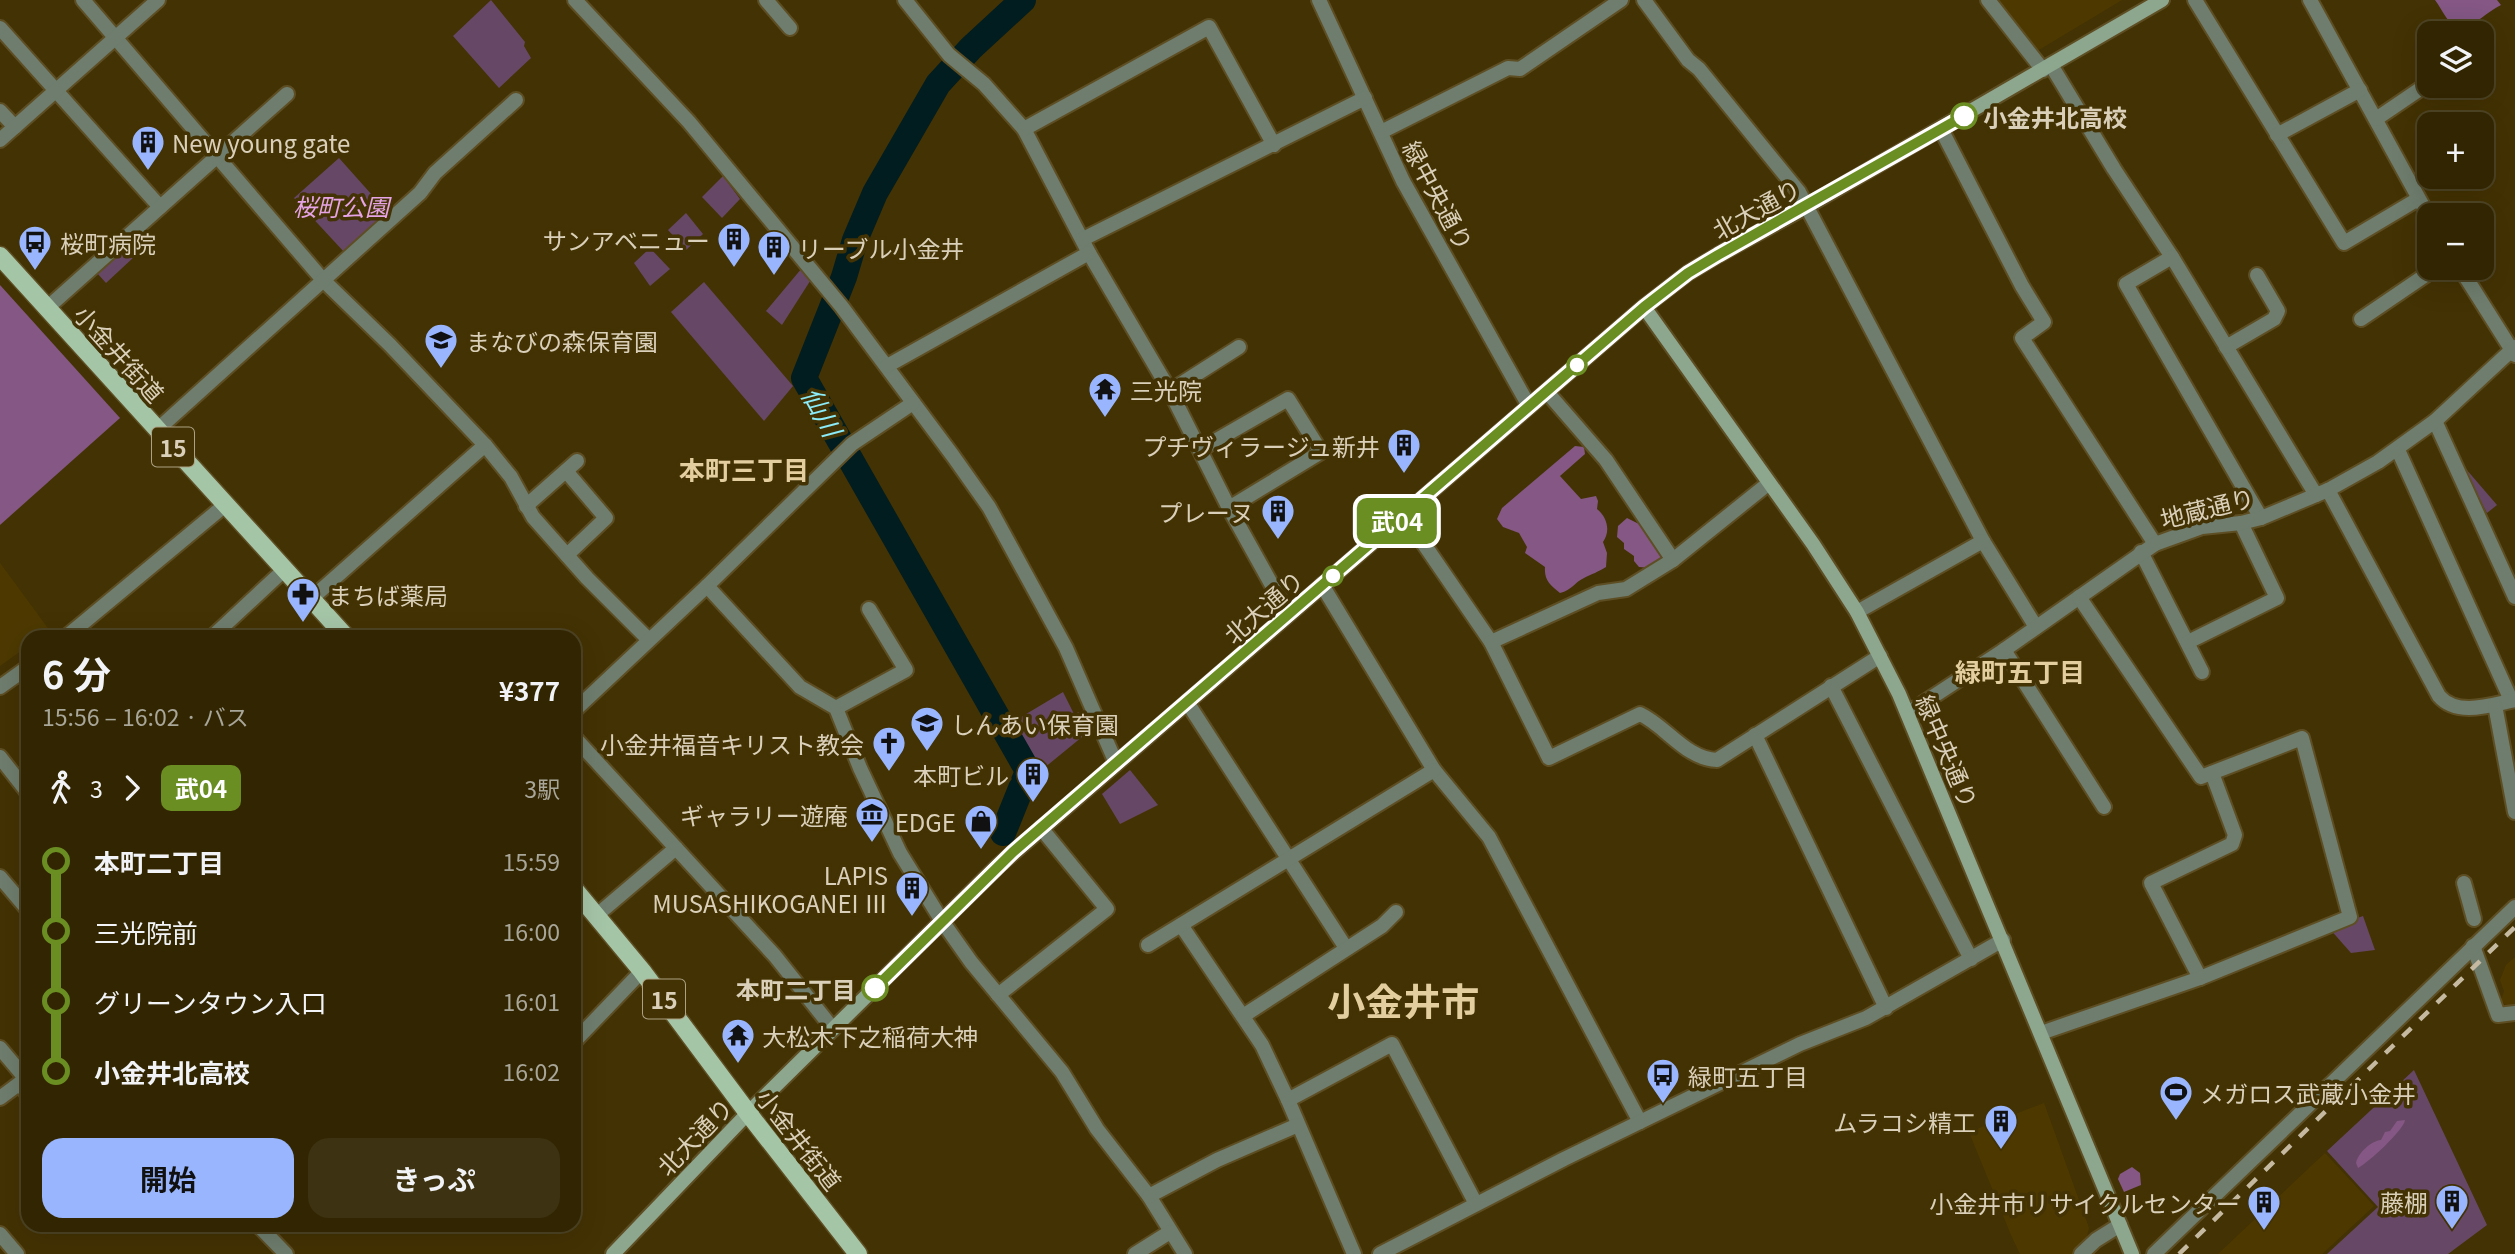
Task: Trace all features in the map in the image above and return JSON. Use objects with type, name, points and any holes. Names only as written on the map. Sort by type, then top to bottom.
[{"type":"main road","name":"小金井街道","points":[[0,256],[340,630]]},
{"type":"main road","name":"小金井街道","points":[[581,898],[642,971],[858,1254]]},
{"type":"street","points":[[83,0],[323,280],[390,345],[485,445],[511,477],[533,517],[648,639]]},
{"type":"street","points":[[0,141],[158,0]]},
{"type":"street","points":[[575,0],[689,122],[842,307],[989,507],[1066,648],[1116,762]]},
{"type":"street","points":[[766,0],[790,28]]},
{"type":"street","points":[[905,0],[949,55],[984,84],[1024,129],[1088,253],[1170,391],[1288,614]]},
{"type":"street","name":"緑中央通り","points":[[1319,0],[1403,181],[1529,406]]},
{"type":"street","points":[[1381,132],[1508,68],[1520,69],[1621,0]]},
{"type":"street","points":[[1644,0],[1688,60],[1699,69],[1799,192],[1983,541],[2036,627]]},
{"type":"street","points":[[1988,0],[2047,68],[2172,257],[2226,347],[2322,492],[2439,696],[2446,704],[2455,707],[2495,705],[2513,700],[2398,450]]},
{"type":"street","name":"北大通り","points":[[613,1254],[748,1113],[999,865],[1644,307],[1688,273],[1718,255],[2162,0]]},
{"type":"street","points":[[2195,0],[2344,243],[2418,199]]},
{"type":"street","points":[[2310,0],[2421,203]]},
{"type":"street","points":[[1024,129],[1209,27],[1274,145]]},
{"type":"street","points":[[0,28],[160,207]]},
{"type":"street","points":[[2277,135],[2360,90]]},
{"type":"street","points":[[2376,119],[2417,91]]},
{"type":"street","points":[[1083,239],[1365,98]]},
{"type":"street","points":[[157,430],[420,193],[435,173],[516,100]]},
{"type":"street","points":[[46,309],[216,157],[282,103]]},
{"type":"street","points":[[0,111],[15,127]]},
{"type":"street","points":[[1941,129],[2022,286],[2045,322],[2022,338],[2155,544]]},
{"type":"street","points":[[887,366],[1088,253]]},
{"type":"street","points":[[2172,257],[2126,284],[2261,518]]},
{"type":"street","points":[[2226,347],[2274,319],[2278,311],[2257,275]]},
{"type":"street","points":[[2361,318],[2418,280]]},
{"type":"street","points":[[2468,280],[2514,351]]},
{"type":"street","name":"緑中央通り","points":[[1644,307],[1814,544],[1857,612],[1880,656],[1908,713],[2132,1254]]},
{"type":"street","points":[[1170,391],[1239,347]]},
{"type":"street","name":"地蔵通り","points":[[1908,713],[2004,650],[2155,544],[2202,527],[2261,518],[2322,492],[2398,450],[2435,422],[2514,351]]},
{"type":"street","points":[[1547,392],[1606,460],[1674,559]]},
{"type":"street","points":[[1201,449],[1288,399],[1321,452],[1230,508]]},
{"type":"street","points":[[581,704],[852,444],[913,403]]},
{"type":"street","points":[[2435,422],[2515,597]]},
{"type":"street","points":[[312,599],[485,445]]},
{"type":"street","points":[[526,506],[571,466],[606,518],[566,555]]},
{"type":"street","points":[[1491,642],[1598,593],[1626,589],[1674,559],[1769,483]]},
{"type":"street","points":[[74,630],[225,505]]},
{"type":"street","points":[[1404,515],[1491,642],[1549,758],[1640,714],[1704,759],[1717,760],[1880,656]]},
{"type":"street","points":[[2188,642],[2277,598],[2241,523]]},
{"type":"street","points":[[1857,612],[1983,541]]},
{"type":"street","points":[[2141,552],[2202,672]]},
{"type":"street","points":[[220,630],[284,570]]},
{"type":"street","points":[[1322,585],[1434,770],[1489,837],[1640,1122]]},
{"type":"street","points":[[707,586],[800,687],[836,708],[860,768],[900,853],[942,921],[998,995],[1062,1072],[1101,1135],[1149,1196],[1185,1254]]},
{"type":"street","points":[[2041,1033],[2200,978],[2350,917],[2302,738],[2202,777],[2079,597]]},
{"type":"street","points":[[836,708],[906,670],[869,609]]},
{"type":"street","points":[[2004,650],[2104,807]]},
{"type":"street","points":[[0,687],[21,672]]},
{"type":"street","points":[[1831,685],[1971,959]]},
{"type":"street","points":[[1187,702],[1346,948]]},
{"type":"street","points":[[2495,705],[2515,812]]},
{"type":"street","points":[[1755,735],[1886,1008]]},
{"type":"street","points":[[581,745],[775,956],[833,1029]]},
{"type":"street","points":[[0,757],[21,784]]},
{"type":"street","points":[[1148,945],[1434,770]]},
{"type":"street","points":[[2200,978],[2149,877],[2232,844],[2235,835],[2212,773]]},
{"type":"street","points":[[998,995],[1107,909],[1041,828]]},
{"type":"street","points":[[597,915],[676,848]]},
{"type":"street","points":[[1,881],[21,902]]},
{"type":"street","points":[[2464,883],[2474,919]]},
{"type":"street","points":[[2154,1254],[2515,907]]},
{"type":"street","points":[[1243,1016],[1382,926],[1396,912]]},
{"type":"street","points":[[1181,925],[1262,1045],[1354,1254]]},
{"type":"street","points":[[1380,1254],[1800,1044],[1886,1008],[2003,940]]},
{"type":"street","points":[[2473,946],[2498,1016],[2515,1013]]},
{"type":"street","points":[[581,1035],[642,971]]},
{"type":"street","points":[[1288,1100],[1392,1044],[1476,1204]]},
{"type":"street","points":[[0,1048],[21,1078]]},
{"type":"street","points":[[0,1098],[21,1086]]},
{"type":"street","points":[[1149,1196],[1217,1160],[1298,1125]]},
{"type":"street","points":[[2081,1254],[2096,1240],[2120,1225]]},
{"type":"street","points":[[265,1232],[286,1254]]},
{"type":"street","points":[[1135,1254],[1170,1232]]},
{"type":"street","points":[[0,1234],[17,1254]]},
{"type":"shaded area","points":[[1997,0],[2122,0],[2037,51]]},
{"type":"shaded area","points":[[2435,0],[2497,0],[2501,5],[2477,21],[2449,21]]},
{"type":"shaded area","points":[[0,285],[120,418],[0,525]]},
{"type":"shaded area","points":[[1575,446],[1584,447],[1585,454],[1560,476],[1581,499],[1596,496],[1597,509],[1607,524],[1603,542],[1607,553],[1606,567],[1560,593],[1548,582],[1545,567],[1525,553],[1527,547],[1519,533],[1503,527],[1497,519],[1502,508]]},
{"type":"shaded area","points":[[1627,518],[1647,528],[1664,552],[1661,562],[1651,568],[1639,567],[1634,556],[1624,549],[1624,543],[1617,537],[1618,526]]},
{"type":"shaded area","points":[[0,563],[49,630],[21,630],[21,651],[0,666]]},
{"type":"shaded area","points":[[2515,957],[2515,1006],[2507,1006],[2501,1001],[2504,991],[2500,980],[2506,965]]},
{"type":"shaded area","points":[[2044,1103],[2089,1228],[2087,1236],[2095,1254],[2020,1254],[1969,1132]]},
{"type":"shaded area","points":[[2405,1120],[2385,1146],[2358,1168],[2357,1159],[2365,1148],[2381,1140],[2397,1121]]},
{"type":"shaded area","points":[[2325,1153],[2374,1206],[2322,1254],[2218,1254]]},
{"type":"shaded area","points":[[2132,1167],[2140,1173],[2141,1185],[2124,1192],[2118,1179],[2120,1174]]},
{"type":"green space","points":[[491,0],[525,42],[524,46],[531,58],[499,88],[453,36]]},
{"type":"green space","name":"桜町公園","points":[[339,158],[389,214],[345,253],[294,198]]},
{"type":"green space","points":[[723,176],[740,199],[722,218],[702,197]]},
{"type":"green space","points":[[686,213],[703,234],[686,250],[668,230]]},
{"type":"green space","points":[[126,247],[134,257],[106,283],[97,273]]},
{"type":"green space","points":[[650,248],[670,269],[650,286],[634,263]]},
{"type":"green space","points":[[802,268],[812,278],[782,325],[766,311]]},
{"type":"green space","points":[[704,282],[793,386],[764,421],[671,312]]},
{"type":"green space","points":[[2466,469],[2497,505],[2487,513],[2464,471]]},
{"type":"green space","points":[[1063,692],[1074,714],[1084,710],[1093,728],[1038,773],[1011,723]]},
{"type":"green space","points":[[1130,770],[1158,805],[1120,824],[1102,794]]},
{"type":"green space","points":[[2363,916],[2375,950],[2351,953],[2329,928]]},
{"type":"green space","points":[[2414,1070],[2487,1225],[2448,1254],[2327,1254],[2378,1207],[2327,1151]]},
{"type":"waterway","name":"仙川","points":[[1003,833],[1028,771],[804,378],[875,193],[938,84],[971,48],[1023,0]]},
{"type":"railway","points":[[2179,1254],[2515,927]]},
{"type":"bus line","name":"武04","points":[[875,988],[1013,852],[1644,307],[1688,273],[1718,255],[1964,116]]},
{"type":"place","name":"小金井北高校","points":[[1964,116]]},
{"type":"place","name":"New young gate","points":[[148,172]]},
{"type":"place","name":"サンアベニュー","points":[[734,269]]},
{"type":"place","name":"桜町病院","points":[[35,272]]},
{"type":"place","name":"リーブル小金井","points":[[774,277]]},
{"type":"place","name":"まなびの森保育園","points":[[441,370]]},
{"type":"place","name":"三光院","points":[[1105,419]]},
{"type":"place","name":"プチヴィラージュ新井","points":[[1404,475]]},
{"type":"place","name":"プレーヌ","points":[[1278,541]]},
{"type":"place","name":"まちば薬局","points":[[303,624]]},
{"type":"place","name":"しんあい保育園","points":[[927,753]]},
{"type":"place","name":"小金井福音キリスト教会","points":[[889,773]]},
{"type":"place","name":"本町ビル","points":[[1033,804]]},
{"type":"place","name":"ギャラリー遊庵","points":[[872,844]]},
{"type":"place","name":"EDGE","points":[[981,851]]},
{"type":"place","name":"LAPIS MUSASHIKOGANEI Ⅲ","points":[[912,918]]},
{"type":"place","name":"本町二丁目","points":[[875,988]]},
{"type":"place","name":"大松木下之稲荷大神","points":[[738,1065]]},
{"type":"place","name":"緑町五丁目","points":[[1663,1105]]},
{"type":"place","name":"メガロス武蔵小金井","points":[[2176,1122]]},
{"type":"place","name":"ムラコシ精工","points":[[2001,1151]]},
{"type":"place","name":"藤棚","points":[[2452,1231]]},
{"type":"place","name":"小金井市リサイクルセンター","points":[[2264,1232]]},
{"type":"district","name":"本町三丁目","points":[[744,468]]},
{"type":"district","name":"緑町五丁目","points":[[2020,670]]},
{"type":"district","name":"小金井市","points":[[1403,999]]}]
